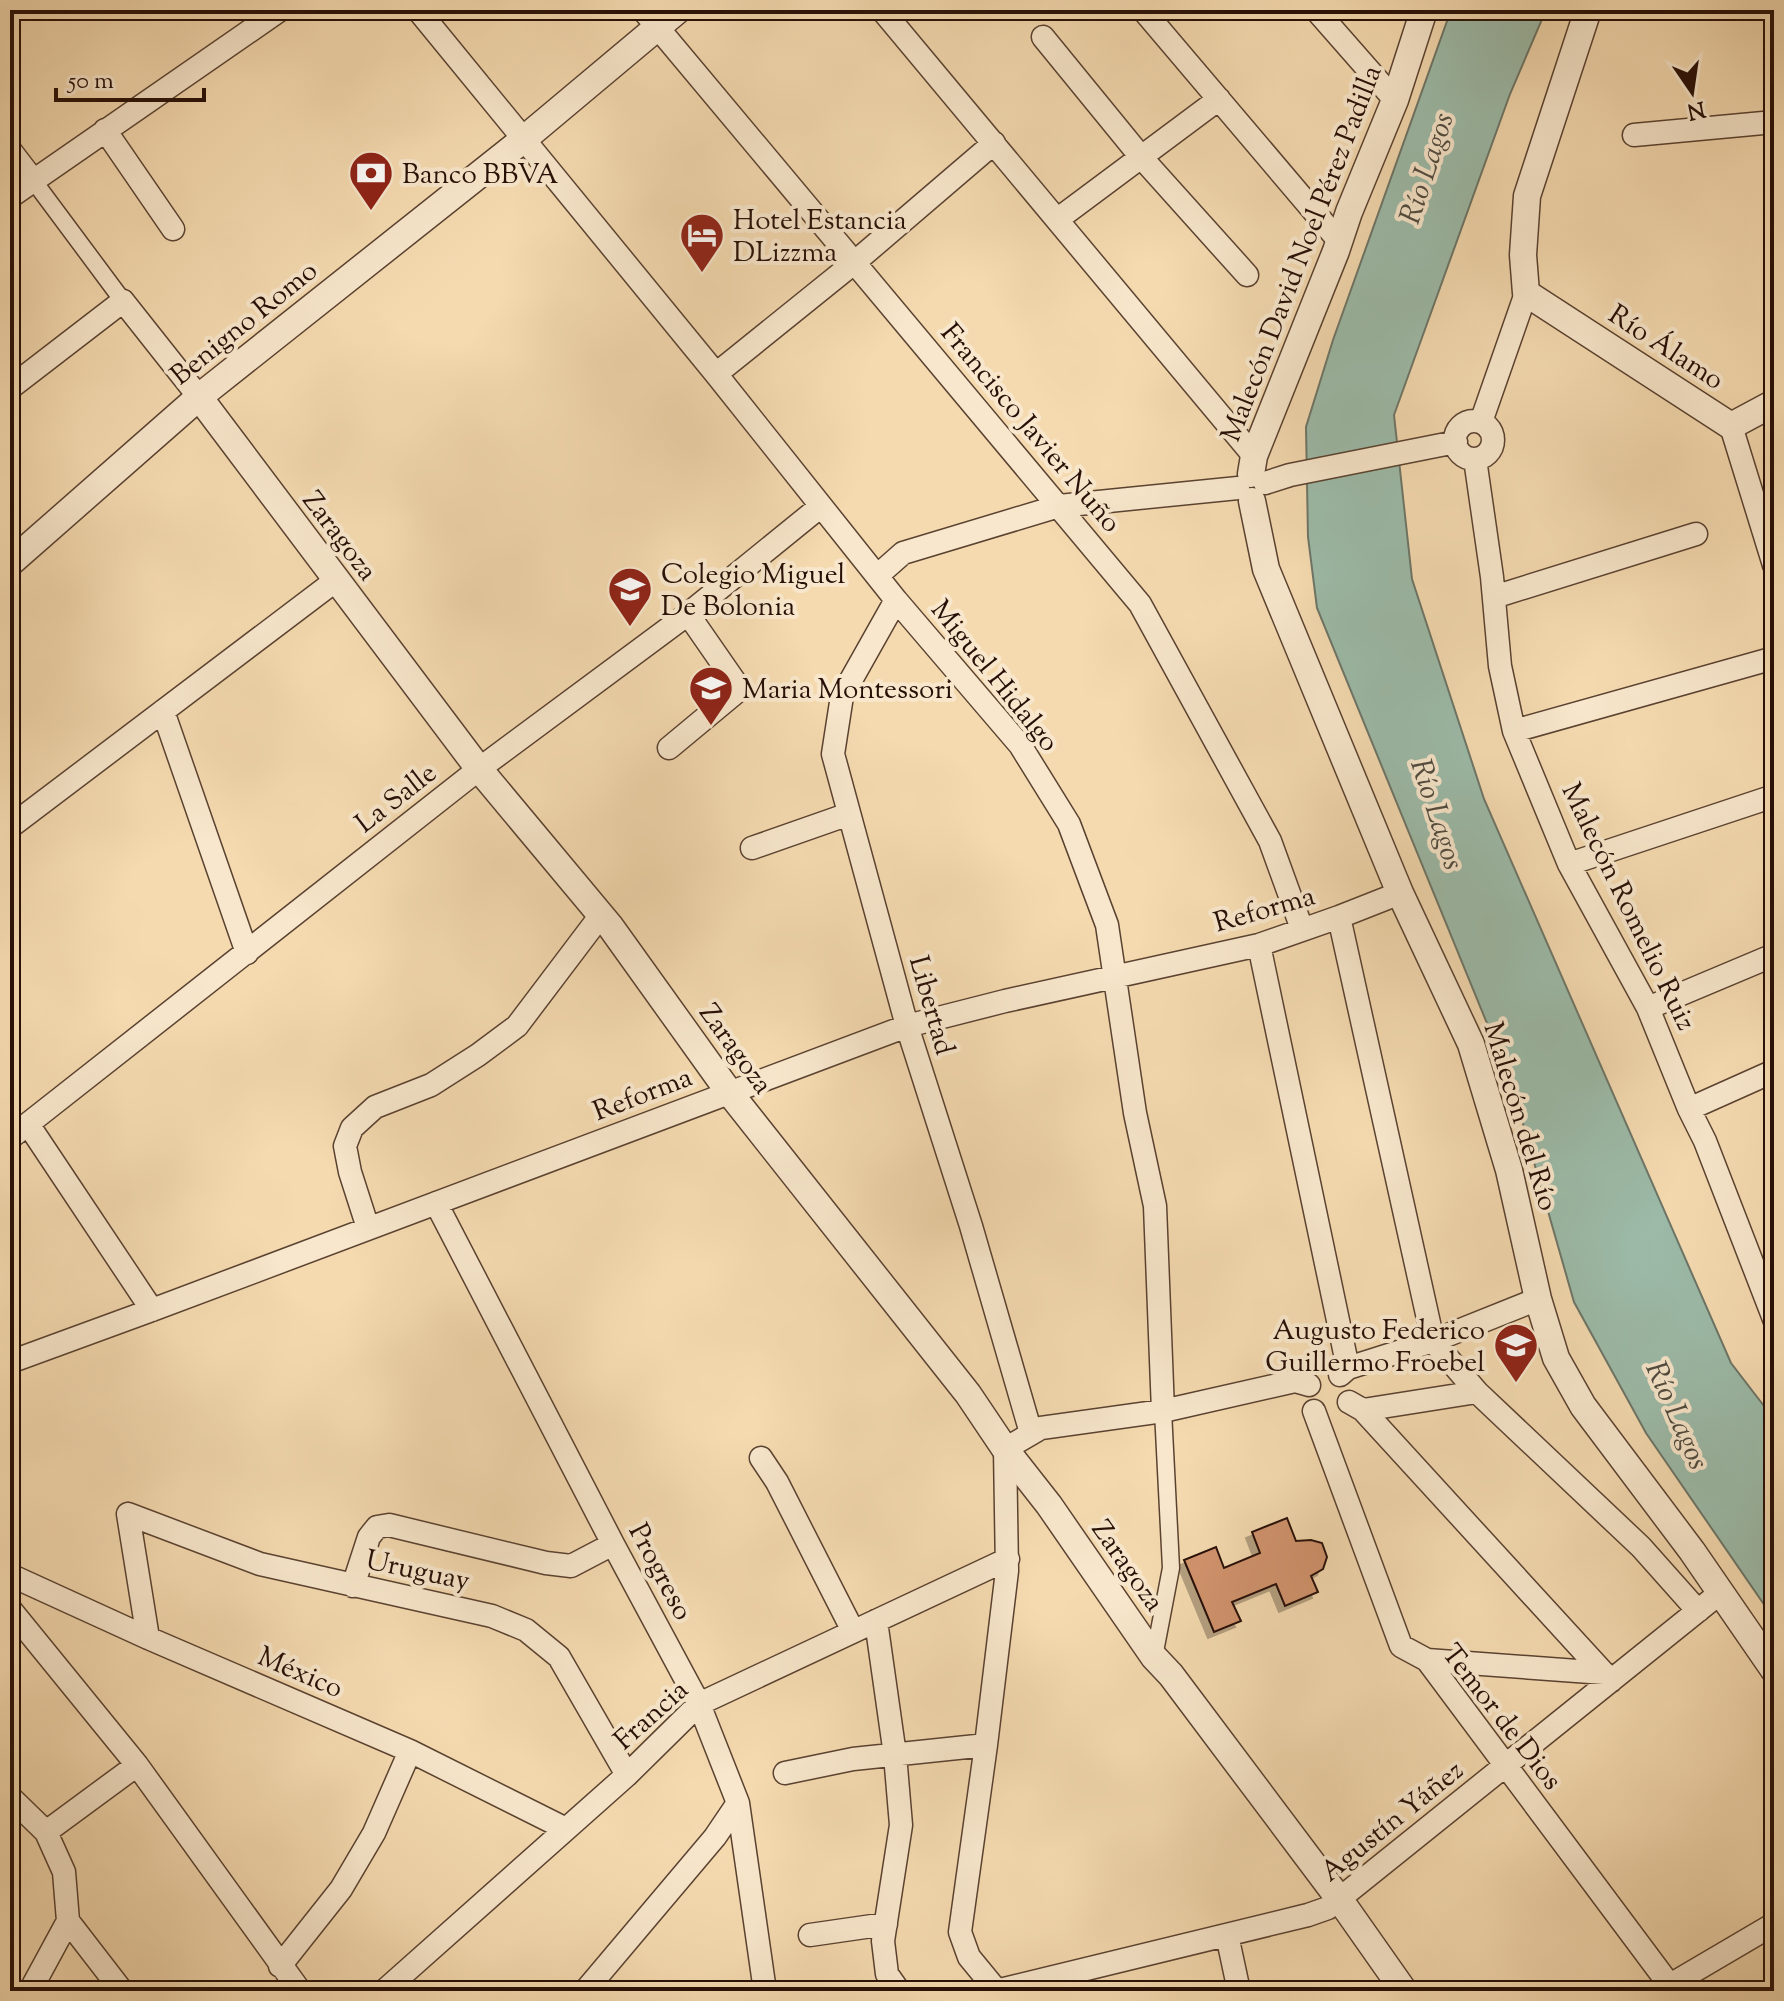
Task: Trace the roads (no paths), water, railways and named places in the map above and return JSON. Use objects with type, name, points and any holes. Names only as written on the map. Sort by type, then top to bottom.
[{"type":"street","points":[[10,16],[18,10]]},
{"type":"street","points":[[10,197],[280,10]]},
{"type":"street","name":"Miguel Hidalgo","points":[[418,10],[716,374],[896,600],[1020,745],[1069,824],[1107,925],[1135,1113],[1155,1206],[1163,1411]]},
{"type":"street","points":[[882,10],[1058,219],[1252,480]]},
{"type":"street","points":[[1143,10],[1339,241]]},
{"type":"street","points":[[1316,10],[1395,100]]},
{"type":"street","name":"Malecón David Noel Pérez Padilla","points":[[1252,480],[1349,212],[1395,100],[1424,10]]},
{"type":"street","points":[[1481,422],[1526,293],[1523,255],[1527,196],[1588,10]]},
{"type":"street","name":"Benigno Romo","points":[[10,563],[199,397],[524,139],[660,16]]},
{"type":"street","name":"Francisco Javier Nuño","points":[[660,16],[855,262],[1140,604],[1270,841],[1302,929]]},
{"type":"street","points":[[1043,37],[1141,157],[1247,275]]},
{"type":"street","points":[[1058,219],[1219,99]]},
{"type":"street","points":[[1634,135],[1774,122]]},
{"type":"street","points":[[105,130],[173,229]]},
{"type":"street","points":[[716,374],[855,262],[994,143]]},
{"type":"street","name":"Zaragoza","points":[[10,150],[479,769],[601,915],[729,1092],[968,1394],[1154,1657],[1171,1675],[1340,1900],[1404,1991]]},
{"type":"street","name":"Río Álamo","points":[[1526,293],[1731,426],[1774,565]]},
{"type":"street","points":[[10,388],[123,301]]},
{"type":"street","points":[[1731,426],[1774,403]]},
{"type":"street","points":[[1481,422],[1491,431],[1493,443],[1487,454],[1475,459],[1464,456],[1456,436],[1463,425],[1481,422]]},
{"type":"street","points":[[877,576],[903,553],[1059,506],[1290,475],[1456,442]]},
{"type":"street","name":"Malecón Romelio Ruiz","points":[[1475,459],[1500,666],[1514,731],[1569,864],[1648,1008],[1705,1141],[1774,1319]]},
{"type":"street","name":"Malecón del Río","points":[[1252,480],[1266,569],[1400,893],[1471,1044],[1509,1170],[1538,1299],[1556,1358],[1583,1406],[1692,1551],[1774,1670]]},
{"type":"street","name":"La Salle","points":[[10,1138],[479,769],[688,614],[821,506]]},
{"type":"street","points":[[1494,597],[1696,534]]},
{"type":"street","points":[[10,827],[335,581]]},
{"type":"street","name":"Libertad","points":[[896,600],[842,696],[833,754],[907,1026],[971,1226],[1031,1433]]},
{"type":"street","points":[[669,748],[740,689],[688,614]]},
{"type":"street","points":[[1514,731],[1774,658]]},
{"type":"street","points":[[163,711],[247,953]]},
{"type":"street","points":[[1569,864],[1774,796]]},
{"type":"street","points":[[752,848],[849,814]]},
{"type":"street","name":"Reforma","points":[[10,1362],[907,1026],[1259,945],[1400,893]]},
{"type":"street","points":[[368,1228],[345,1146],[352,1128],[375,1107],[431,1085],[517,1026],[601,915]]},
{"type":"street","points":[[1339,917],[1433,1341],[1477,1392],[1641,1547],[1698,1611]]},
{"type":"street","points":[[1259,945],[1344,1372],[1356,1406],[1608,1677]]},
{"type":"street","points":[[1648,1008],[1774,955]]},
{"type":"street","points":[[1689,1109],[1774,1071]]},
{"type":"street","points":[[28,1124],[152,1310]]},
{"type":"street","name":"Progreso","points":[[436,1203],[699,1704],[738,1803],[765,1991]]},
{"type":"street","points":[[1477,1392],[1356,1406],[1334,1415],[1320,1415],[1307,1399],[1309,1385],[1319,1375],[1344,1372],[1538,1299]]},
{"type":"street","points":[[997,1991],[969,1957],[960,1932],[1008,1559],[1005,1449],[1041,1428],[1163,1411],[1295,1381],[1309,1385]]},
{"type":"street","points":[[1154,1657],[1171,1568],[1163,1411]]},
{"type":"street","name":"Temor de Dios","points":[[1314,1411],[1401,1646],[1427,1660],[1668,1989]]},
{"type":"street","points":[[761,1458],[777,1482],[853,1631]]},
{"type":"street","name":"Uruguay","points":[[148,1638],[128,1514],[260,1564],[492,1616],[526,1630],[559,1657],[627,1775]]},
{"type":"street","points":[[353,1586],[369,1537],[377,1527],[389,1525],[546,1563],[571,1566],[613,1544]]},
{"type":"street","name":"Francia","points":[[384,1991],[627,1775],[699,1704],[1008,1559]]},
{"type":"street","name":"México","points":[[10,1575],[410,1751],[566,1829]]},
{"type":"street","name":"Agustín Yáñez","points":[[997,1991],[1328,1908],[1506,1766],[1608,1677],[1720,1593]]},
{"type":"street","points":[[10,1609],[137,1765],[300,1991]]},
{"type":"street","points":[[876,1621],[895,1755],[901,1825],[883,1941],[887,1974],[899,1991]]},
{"type":"street","points":[[1427,1660],[1608,1677]]},
{"type":"street","points":[[785,1773],[853,1759],[986,1745]]},
{"type":"street","points":[[280,1966],[341,1889],[374,1833],[410,1751]]},
{"type":"street","points":[[46,1832],[137,1765]]},
{"type":"street","points":[[10,1797],[46,1832],[64,1872],[68,1921],[122,1991]]},
{"type":"street","points":[[585,1991],[715,1837],[738,1803]]},
{"type":"street","points":[[30,1991],[68,1921]]},
{"type":"street","points":[[810,1935],[886,1924]]},
{"type":"street","points":[[1668,1989],[1774,1924]]},
{"type":"street","points":[[1227,1935],[1239,1991]]},
{"type":"water","name":"Río Lagos","points":[[1451,10],[1546,10],[1510,94],[1394,415],[1412,579],[1484,799],[1731,1363],[1774,1419],[1774,1619],[1646,1433],[1574,1302],[1511,1082],[1317,608],[1308,537],[1306,427],[1333,340]]},
{"type":"place","name":"Banco BBVA","points":[[371,212]]},
{"type":"place","name":"Hotel Estancia DLizzma","points":[[702,274]]},
{"type":"place","name":"Colegio Miguel De Bolonia","points":[[630,628]]},
{"type":"place","name":"Maria Montessori","points":[[711,727]]},
{"type":"place","name":"Augusto Federico Guillermo Froebel","points":[[1516,1384]]}]
